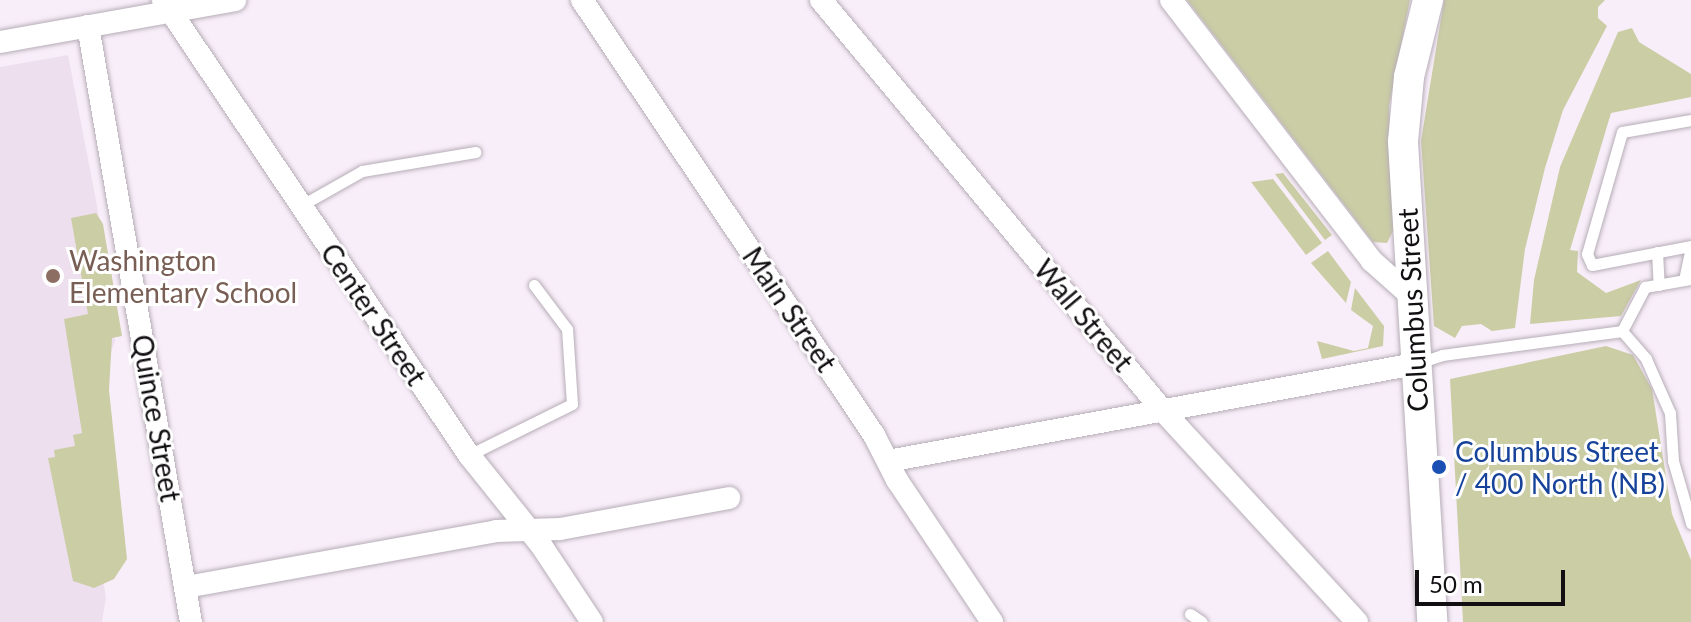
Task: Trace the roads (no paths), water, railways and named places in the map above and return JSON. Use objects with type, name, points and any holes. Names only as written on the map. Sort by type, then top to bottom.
[{"type":"main road","name":"Columbus Street","points":[[1428,0],[1409,77],[1403,142],[1408,293],[1432,622]]},
{"type":"street","points":[[0,42],[88,26],[167,6],[235,0]]},
{"type":"street","name":"Main Street","points":[[582,0],[992,622]]},
{"type":"street","name":"Wall Street","points":[[821,0],[1164,412],[1357,622]]},
{"type":"street","points":[[1171,0],[1372,261],[1408,293]]},
{"type":"street","name":"Center Street","points":[[167,6],[469,455],[592,622]]},
{"type":"street","name":"Quince Street","points":[[88,26],[191,622]]},
{"type":"street","points":[[888,461],[1415,364]]},
{"type":"street","points":[[186,587],[496,531],[560,529],[729,498]]},
{"type":"lane","points":[[1622,331],[1645,287],[1688,280],[1691,246],[1592,265],[1587,254],[1622,132],[1691,120]]},
{"type":"lane","points":[[302,205],[362,171],[475,152]]},
{"type":"lane","points":[[1657,252],[1659,285]]},
{"type":"lane","points":[[469,455],[572,404],[567,329],[534,285]]},
{"type":"lane","points":[[1415,364],[1442,355],[1622,331]]},
{"type":"lane","points":[[1622,331],[1646,359],[1670,413],[1673,461],[1691,523]]},
{"type":"lane","points":[[1190,614],[1202,622]]},
{"type":"place","name":"Washington Elementary School","points":[[53,276]]},
{"type":"place","name":"Columbus Street / 400 North (NB)","points":[[1439,467]]}]
